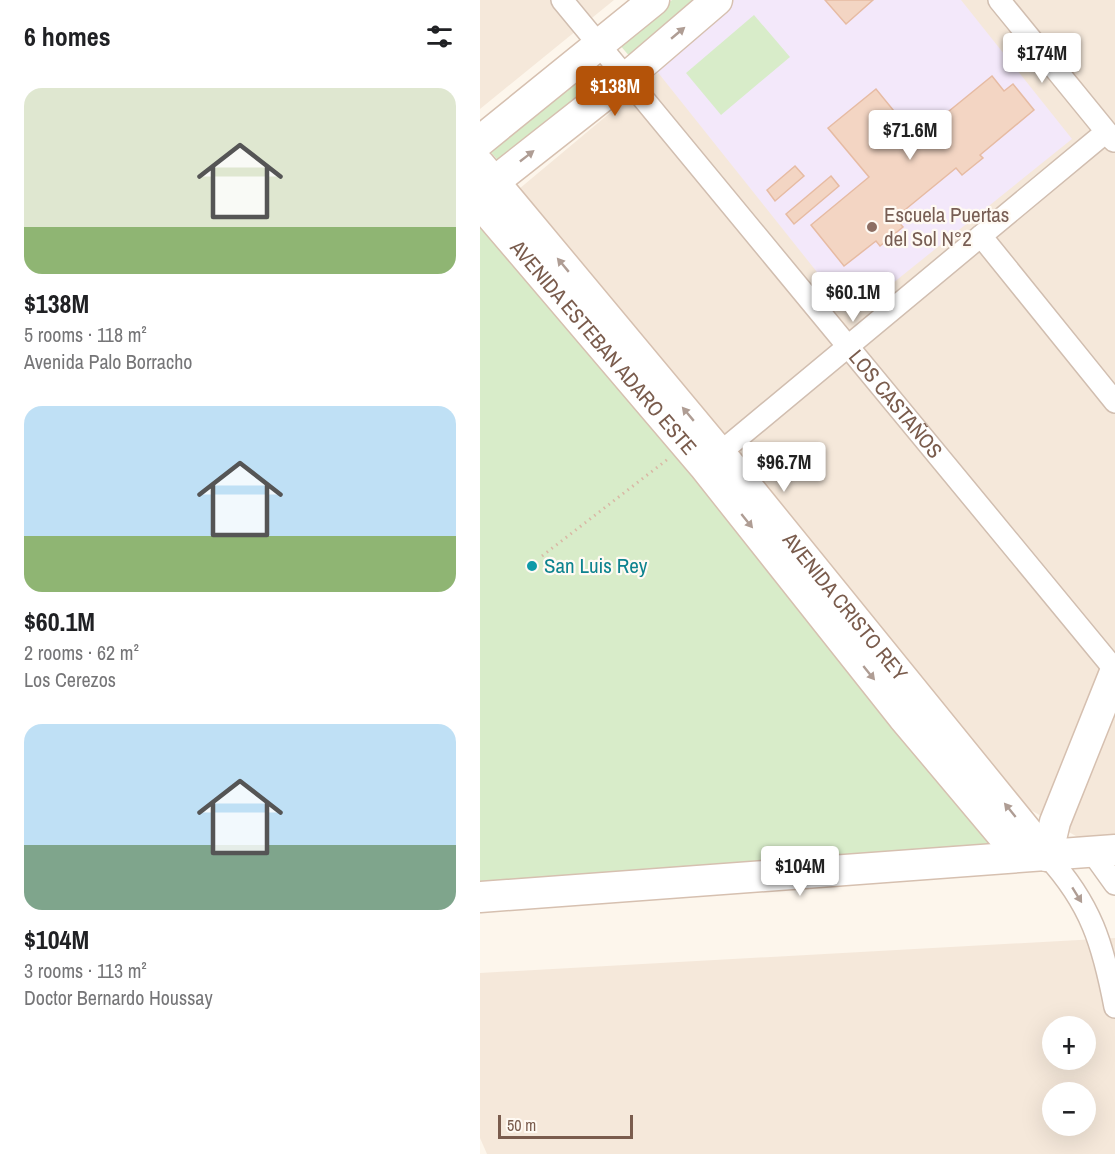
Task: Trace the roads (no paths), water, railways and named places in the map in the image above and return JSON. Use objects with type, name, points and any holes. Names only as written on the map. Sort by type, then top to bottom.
[{"type":"street","name":"LOS CASTAÑOS","points":[[562,0],[1115,671]]},
{"type":"street","points":[[480,141],[654,0]]},
{"type":"street","points":[[717,0],[626,78],[484,185],[704,455],[847,347],[981,236],[1111,137],[999,0]]},
{"type":"street","points":[[981,236],[1115,402]]},
{"type":"street","name":"AVENIDA ESTEBAN ADARO ESTE","points":[[704,455],[903,717],[1033,856]]},
{"type":"street","points":[[1033,856],[1055,822],[1115,671]]},
{"type":"street","points":[[480,897],[1103,851],[1115,884]]},
{"type":"street","points":[[1033,856],[1078,894],[1090,916],[1113,981],[1115,1007]]},
{"type":"place","name":"Escuela Puertas del Sol N°2","points":[[872,227]]},
{"type":"place","name":"San Luis Rey","points":[[532,566]]}]
